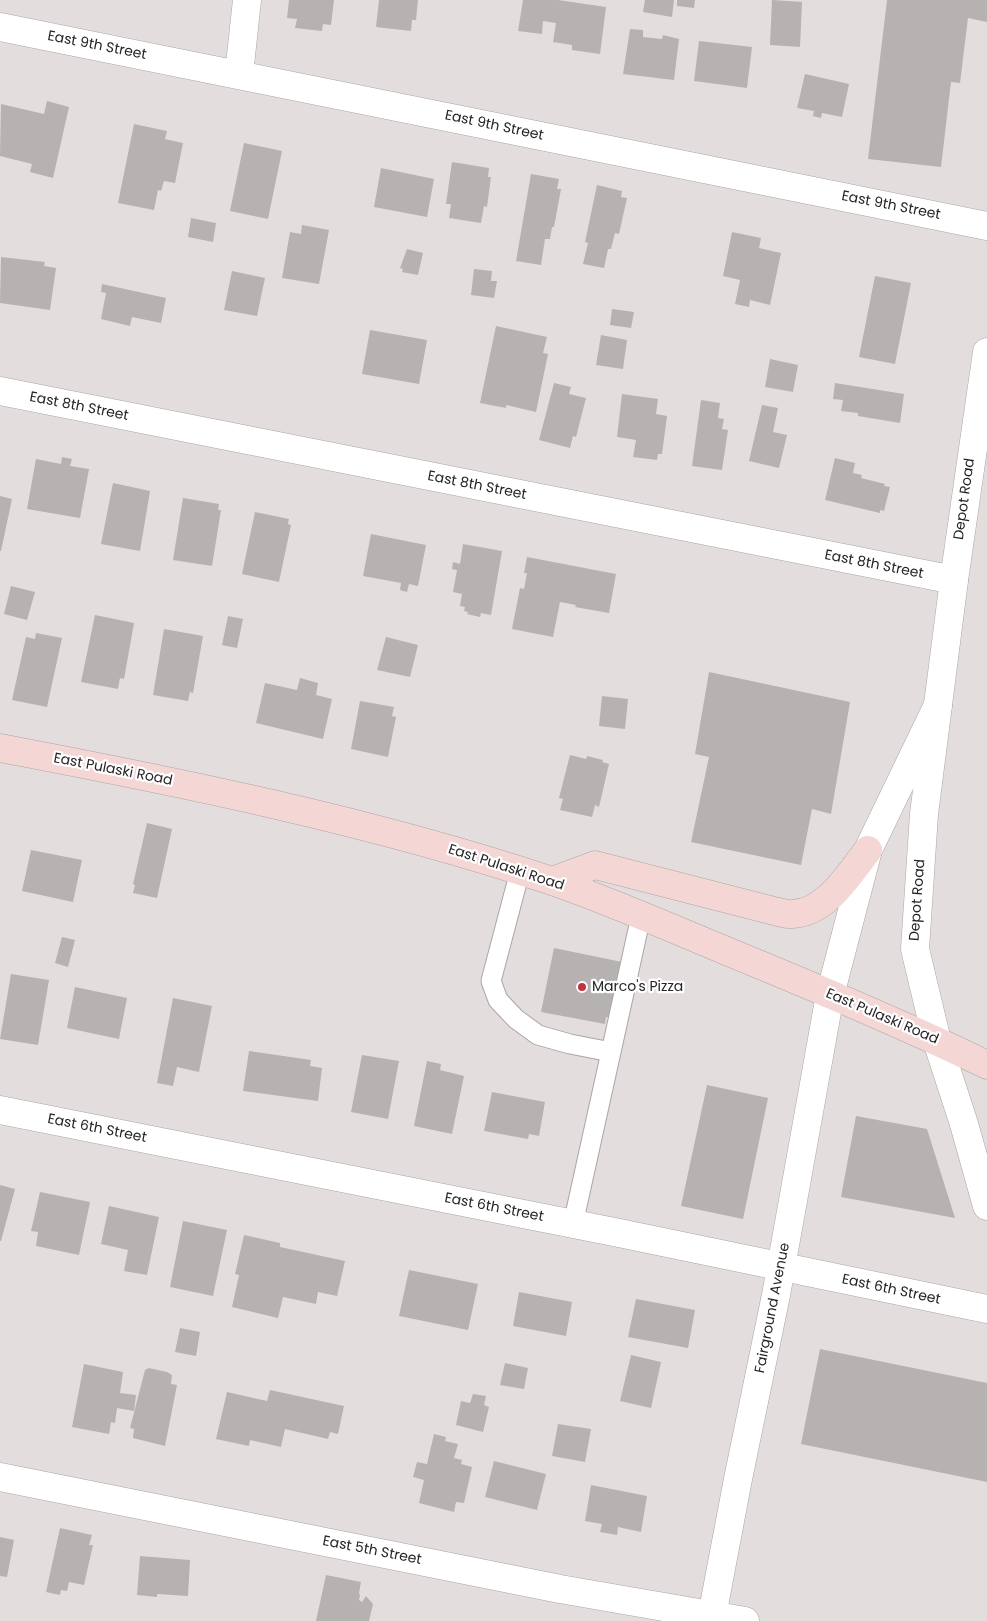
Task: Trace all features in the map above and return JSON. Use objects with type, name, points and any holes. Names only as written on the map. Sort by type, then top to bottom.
[{"type":"main road","name":"East Pulaski Road","points":[[0,748],[248,798],[412,839],[552,881],[642,916],[830,995],[937,1041],[987,1065]]},
{"type":"main road","points":[[552,881],[595,864],[774,911],[793,914],[812,909],[828,899],[868,850]]},
{"type":"street","points":[[239,74],[247,0]]},
{"type":"street","name":"East 9th Street","points":[[0,27],[987,226]]},
{"type":"street","name":"Depot Road","points":[[987,352],[954,580],[924,814],[915,950],[937,1041],[964,1124],[987,1206]]},
{"type":"street","name":"East 8th Street","points":[[0,391],[954,580]]},
{"type":"street","name":"Depot Road","points":[[830,995],[868,850],[938,705]]},
{"type":"street","name":"Fairground Avenue","points":[[712,1618],[738,1479],[782,1267],[830,995]]},
{"type":"street","name":"East 6th Street","points":[[0,1110],[987,1309]]},
{"type":"street","name":"East 5th Street","points":[[0,1477],[560,1589],[712,1618],[745,1621]]},
{"type":"lane","points":[[520,871],[491,981],[498,1000],[516,1019],[538,1035],[570,1044],[611,1052]]},
{"type":"lane","points":[[573,1224],[642,916]]},
{"type":"building","points":[[289,0],[334,0],[331,25],[323,24],[322,31],[295,28],[297,19],[287,18]]},
{"type":"building","points":[[379,0],[418,0],[416,20],[412,20],[411,31],[376,27]]},
{"type":"building","points":[[523,0],[558,0],[606,7],[600,54],[572,50],[572,45],[553,42],[556,23],[543,21],[542,34],[518,31]]},
{"type":"building","points":[[645,0],[674,0],[672,17],[643,12]]},
{"type":"building","points":[[677,0],[695,0],[694,8],[677,6]]},
{"type":"building","points":[[772,0],[802,2],[800,47],[770,45]]},
{"type":"building","points":[[887,0],[987,0],[987,22],[968,18],[960,83],[951,82],[941,167],[868,159]]},
{"type":"building","points":[[630,29],[643,30],[643,37],[662,39],[663,35],[679,39],[674,80],[623,74]]},
{"type":"building","points":[[699,41],[752,47],[747,88],[694,81]]},
{"type":"building","points":[[805,74],[849,84],[842,117],[822,113],[821,118],[813,116],[814,111],[797,108]]},
{"type":"building","points":[[47,101],[69,107],[53,178],[30,172],[32,164],[0,156],[1,104],[44,114]]},
{"type":"building","points":[[134,124],[167,131],[165,139],[183,143],[175,183],[164,181],[161,191],[158,190],[154,210],[118,203]]},
{"type":"building","points":[[244,143],[282,151],[268,219],[230,211]]},
{"type":"building","points":[[452,162],[489,168],[488,177],[491,177],[487,207],[484,206],[481,223],[449,218],[451,204],[446,204]]},
{"type":"building","points":[[381,168],[434,179],[427,217],[374,207]]},
{"type":"building","points":[[531,174],[559,179],[557,189],[561,189],[554,227],[552,227],[550,239],[545,239],[541,265],[516,261]]},
{"type":"building","points":[[597,185],[622,191],[621,197],[627,198],[619,234],[615,233],[611,249],[608,249],[604,268],[583,264],[588,243],[585,242]]},
{"type":"building","points":[[191,218],[216,223],[213,242],[188,237]]},
{"type":"building","points":[[302,225],[329,230],[319,284],[282,278],[290,232],[301,234]]},
{"type":"building","points":[[732,232],[761,238],[759,248],[781,253],[770,305],[750,300],[749,307],[735,304],[740,280],[723,276]]},
{"type":"building","points":[[407,249],[423,253],[418,275],[402,272],[403,269],[400,268]]},
{"type":"building","points":[[1,257],[45,262],[44,266],[56,268],[50,310],[0,303]]},
{"type":"building","points":[[474,269],[492,271],[491,281],[497,281],[494,298],[471,295]]},
{"type":"building","points":[[232,271],[265,278],[257,316],[224,310]]},
{"type":"building","points":[[875,276],[911,283],[895,364],[859,357]]},
{"type":"building","points":[[102,284],[166,298],[161,323],[132,317],[130,326],[101,319],[106,293],[101,292]]},
{"type":"building","points":[[612,309],[634,312],[631,328],[610,325]]},
{"type":"building","points":[[496,326],[547,337],[543,353],[548,354],[536,412],[506,405],[506,408],[480,403]]},
{"type":"building","points":[[370,330],[427,340],[419,384],[362,374]]},
{"type":"building","points":[[601,335],[627,340],[623,369],[596,365]]},
{"type":"building","points":[[770,359],[798,365],[793,392],[765,387]]},
{"type":"building","points":[[554,383],[571,387],[569,394],[586,398],[576,437],[573,436],[570,448],[539,440]]},
{"type":"building","points":[[835,383],[904,394],[900,423],[858,416],[858,413],[841,411],[843,400],[833,399]]},
{"type":"building","points":[[622,394],[658,399],[656,414],[667,416],[662,454],[658,454],[657,460],[633,457],[636,440],[617,437]]},
{"type":"building","points":[[701,400],[720,403],[718,418],[724,419],[722,429],[728,430],[722,470],[692,466]]},
{"type":"building","points":[[762,405],[778,408],[773,432],[787,435],[779,468],[749,461]]},
{"type":"building","points":[[62,457],[72,459],[70,466],[89,469],[80,518],[27,509],[36,459],[61,464]]},
{"type":"building","points":[[835,458],[855,463],[853,473],[862,475],[861,478],[890,487],[884,511],[880,510],[880,513],[825,500]]},
{"type":"building","points":[[113,483],[150,491],[140,551],[101,544]]},
{"type":"building","points":[[0,496],[12,499],[1,551],[0,551]]},
{"type":"building","points":[[183,498],[219,504],[218,510],[221,510],[212,566],[173,560]]},
{"type":"building","points":[[255,512],[289,519],[288,524],[291,525],[279,582],[242,574]]},
{"type":"building","points":[[371,534],[426,545],[418,586],[409,584],[407,592],[400,590],[401,583],[363,576]]},
{"type":"building","points":[[463,544],[502,551],[491,615],[481,613],[480,617],[467,614],[468,612],[464,611],[465,607],[460,606],[462,594],[453,592],[457,570],[452,569],[453,562],[460,564]]},
{"type":"building","points":[[527,557],[616,574],[609,613],[575,607],[576,605],[560,602],[553,637],[512,629],[520,588],[524,589]]},
{"type":"building","points":[[11,586],[35,592],[27,620],[4,614]]},
{"type":"building","points":[[95,615],[134,623],[124,679],[120,678],[118,689],[81,682]]},
{"type":"building","points":[[228,616],[243,619],[237,648],[222,645]]},
{"type":"building","points":[[164,629],[203,636],[193,693],[190,692],[188,701],[153,695]]},
{"type":"building","points":[[36,633],[62,638],[47,707],[12,700],[26,637],[35,639]]},
{"type":"building","points":[[386,637],[418,645],[410,677],[377,670]]},
{"type":"building","points":[[709,672],[850,702],[831,814],[812,809],[801,865],[691,842],[709,757],[695,754]]},
{"type":"building","points":[[300,678],[318,683],[316,695],[332,699],[323,739],[256,723],[265,683],[297,690]]},
{"type":"building","points":[[602,696],[628,699],[625,729],[599,726]]},
{"type":"building","points":[[360,701],[394,707],[392,716],[396,717],[388,757],[351,749]]},
{"type":"building","points":[[570,755],[586,759],[587,756],[603,760],[602,762],[609,764],[599,807],[595,805],[592,817],[560,810],[563,799],[559,798]]},
{"type":"building","points":[[147,823],[172,829],[157,898],[133,893],[135,885],[133,884]]},
{"type":"building","points":[[31,850],[82,860],[73,902],[22,891]]},
{"type":"building","points":[[62,937],[75,940],[68,967],[55,963]]},
{"type":"building","name":"Marco's Pizza","points":[[554,948],[622,962],[611,1018],[606,1017],[605,1024],[541,1012]]},
{"type":"building","points":[[11,974],[49,980],[38,1045],[0,1039]]},
{"type":"building","points":[[75,987],[127,998],[119,1039],[67,1028]]},
{"type":"building","points":[[173,998],[212,1006],[199,1072],[177,1067],[173,1086],[157,1083]]},
{"type":"building","points":[[249,1051],[311,1060],[310,1066],[322,1068],[318,1101],[243,1091]]},
{"type":"building","points":[[362,1055],[399,1061],[388,1119],[351,1112]]},
{"type":"building","points":[[427,1061],[441,1064],[440,1070],[464,1076],[452,1134],[414,1126]]},
{"type":"building","points":[[707,1085],[768,1098],[743,1219],[681,1206]]},
{"type":"building","points":[[492,1092],[545,1102],[539,1136],[529,1134],[528,1139],[484,1131]]},
{"type":"building","points":[[856,1116],[927,1129],[955,1218],[841,1197]]},
{"type":"building","points":[[0,1185],[15,1189],[1,1241],[0,1241]]},
{"type":"building","points":[[40,1192],[90,1202],[79,1255],[36,1246],[38,1232],[31,1231]]},
{"type":"building","points":[[109,1206],[159,1217],[147,1275],[124,1271],[128,1250],[101,1244]]},
{"type":"building","points":[[183,1221],[227,1230],[213,1296],[170,1287]]},
{"type":"building","points":[[244,1235],[280,1243],[280,1247],[345,1261],[337,1296],[318,1292],[316,1304],[283,1297],[278,1318],[232,1307],[239,1275],[235,1274]]},
{"type":"building","points":[[409,1270],[478,1284],[468,1330],[399,1316]]},
{"type":"building","points":[[519,1292],[572,1302],[566,1336],[513,1326]]},
{"type":"building","points":[[636,1299],[695,1310],[688,1348],[628,1337]]},
{"type":"building","points":[[180,1328],[200,1332],[196,1356],[175,1352]]},
{"type":"building","points":[[820,1349],[987,1383],[987,1482],[801,1444]]},
{"type":"building","points":[[631,1355],[661,1362],[651,1408],[620,1401]]},
{"type":"building","points":[[505,1363],[528,1368],[524,1389],[500,1385]]},
{"type":"building","points":[[84,1364],[123,1372],[120,1393],[136,1395],[134,1411],[117,1408],[115,1423],[111,1422],[109,1434],[72,1427]]},
{"type":"building","points":[[149,1368],[172,1375],[171,1384],[177,1385],[165,1446],[133,1438],[134,1429],[130,1428],[145,1370]]},
{"type":"building","points":[[270,1390],[344,1406],[338,1434],[330,1432],[328,1439],[285,1429],[281,1447],[250,1440],[249,1446],[216,1439],[227,1392],[267,1401]]},
{"type":"building","points":[[473,1394],[486,1396],[484,1405],[489,1407],[483,1432],[456,1425],[461,1401],[470,1403]]},
{"type":"building","points":[[558,1424],[591,1429],[585,1462],[552,1456]]},
{"type":"building","points":[[434,1434],[446,1437],[445,1441],[458,1444],[454,1458],[462,1460],[461,1464],[472,1467],[464,1503],[456,1502],[454,1512],[419,1503],[424,1480],[413,1477],[417,1462],[427,1464]]},
{"type":"building","points":[[494,1461],[546,1474],[537,1510],[485,1497]]},
{"type":"building","points":[[591,1485],[647,1496],[641,1532],[618,1527],[617,1535],[600,1532],[602,1524],[585,1521]]},
{"type":"building","points":[[60,1528],[92,1535],[89,1545],[93,1545],[84,1585],[69,1582],[67,1591],[61,1590],[60,1595],[46,1592]]},
{"type":"building","points":[[0,1537],[14,1540],[7,1577],[0,1576]]},
{"type":"building","points":[[140,1556],[190,1560],[188,1596],[157,1594],[157,1597],[137,1595]]},
{"type":"building","points":[[326,1575],[361,1582],[359,1600],[362,1602],[366,1596],[373,1604],[369,1621],[316,1621]]},
{"type":"place","name":"Marco's Pizza","points":[[582,987]]}]
